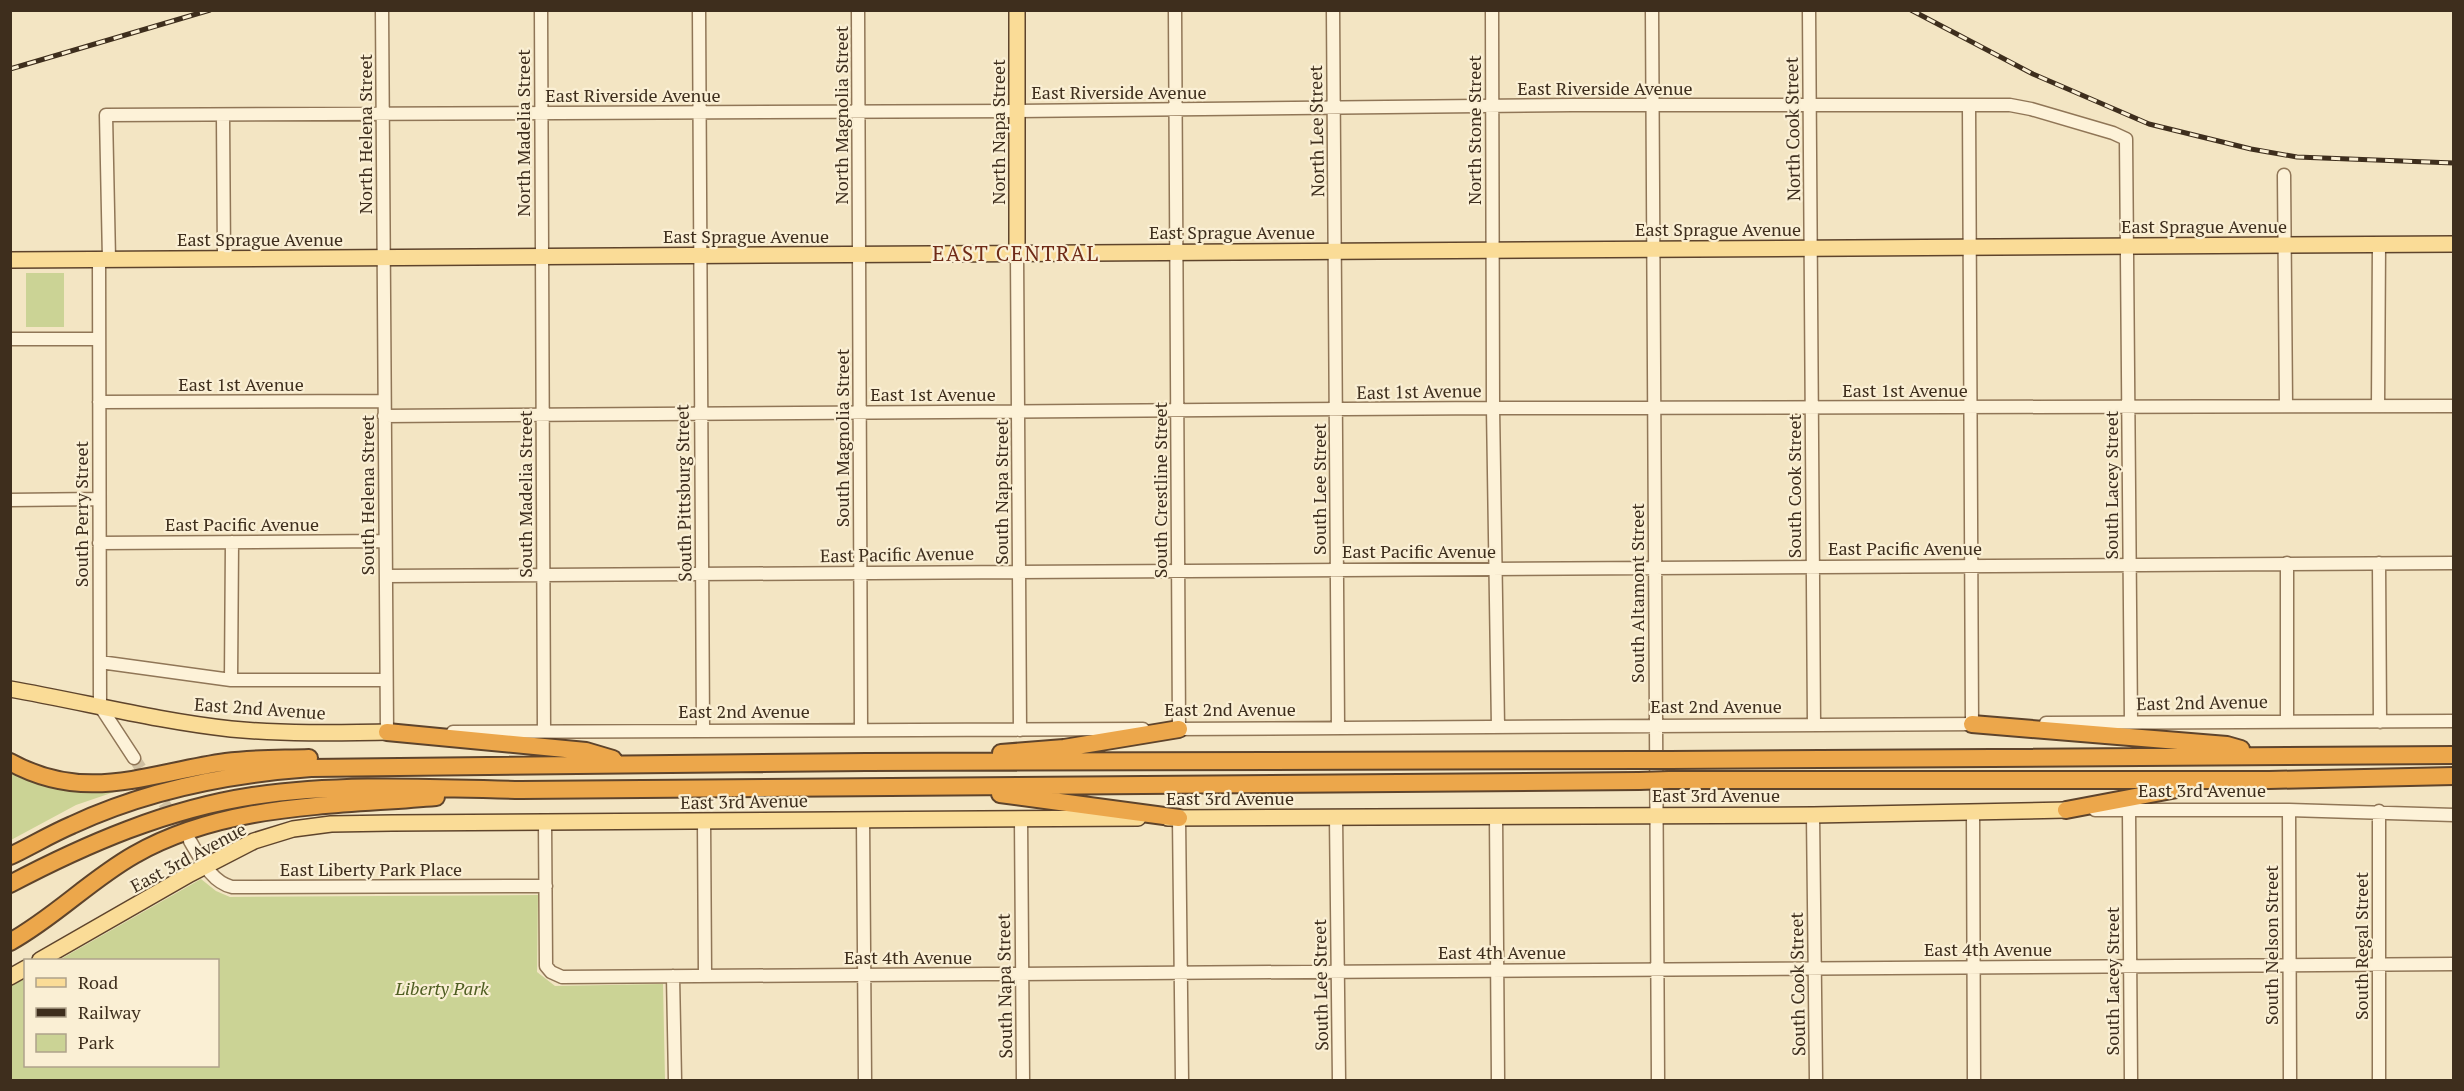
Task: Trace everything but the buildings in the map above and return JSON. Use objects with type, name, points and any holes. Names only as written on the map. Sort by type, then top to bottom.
[{"type":"highway","points":[[1972,724],[2227,745],[2265,756]]},
{"type":"highway","points":[[956,763],[995,753],[1064,748],[1179,729]]},
{"type":"highway","points":[[387,732],[586,751],[628,764]]},
{"type":"highway","points":[[10,856],[71,825],[158,793],[213,780],[294,770],[411,766],[628,764],[2454,755]]},
{"type":"highway","points":[[10,762],[56,781],[88,784],[117,782],[227,761],[262,759],[363,757],[411,766]]},
{"type":"highway","points":[[10,884],[90,845],[184,811],[251,796],[349,788],[521,790],[1669,780],[2269,780],[2454,776]]},
{"type":"highway","points":[[2066,810],[2161,790],[2269,780]]},
{"type":"highway","points":[[943,787],[1179,818]]},
{"type":"highway","points":[[10,942],[46,919],[117,866],[146,849],[186,831],[234,818],[285,809],[521,790]]},
{"type":"main road","name":"North Napa Street","points":[[1017,10],[1017,254]]},
{"type":"main road","name":"East Sprague Avenue","points":[[10,260],[2454,244]]},
{"type":"main road","name":"East 2nd Avenue","points":[[10,689],[174,721],[231,729],[319,733],[387,732]]},
{"type":"main road","name":"East 3rd Avenue","points":[[42,959],[205,866],[254,841],[293,829],[331,824],[1657,814],[1813,815],[2066,810]]},
{"type":"main road","points":[[10,977],[24,969]]},
{"type":"street","name":"North Helena Street","points":[[382,10],[383,258]]},
{"type":"street","name":"North Madelia Street","points":[[541,10],[542,256]]},
{"type":"street","name":"South Pittsburg Street","points":[[699,10],[703,731]]},
{"type":"street","name":"North Magnolia Street","points":[[858,10],[859,254]]},
{"type":"street","name":"South Crestline Street","points":[[1175,10],[1179,729]]},
{"type":"street","name":"North Lee Street","points":[[1333,10],[1335,251]]},
{"type":"street","name":"North Stone Street","points":[[1492,10],[1493,408],[1498,727]]},
{"type":"street","name":"South Altamont Street","points":[[1652,10],[1658,1080]]},
{"type":"street","name":"North Cook Street","points":[[1809,10],[1812,247]]},
{"type":"street","points":[[1969,105],[1972,724]]},
{"type":"street","name":"East Riverside Avenue","points":[[106,115],[2010,105],[2113,133],[2126,140]]},
{"type":"street","name":"South Perry Street","points":[[100,706],[99,339],[104,259],[106,115]]},
{"type":"street","points":[[223,116],[224,258]]},
{"type":"street","name":"South Lacey Street","points":[[2126,140],[2131,723]]},
{"type":"street","points":[[2284,175],[2286,406]]},
{"type":"street","points":[[2378,406],[2379,244]]},
{"type":"street","name":"South Cook Street","points":[[1812,247],[1814,725]]},
{"type":"street","name":"South Lee Street","points":[[1335,251],[1338,728]]},
{"type":"street","name":"South Magnolia Street","points":[[859,254],[861,730]]},
{"type":"street","name":"South Napa Street","points":[[1017,254],[1020,730]]},
{"type":"street","name":"South Madelia Street","points":[[542,256],[544,731]]},
{"type":"street","name":"South Helena Street","points":[[383,258],[387,732]]},
{"type":"street","points":[[10,339],[99,339]]},
{"type":"street","name":"East 1st Avenue","points":[[99,402],[384,401]]},
{"type":"street","name":"East 1st Avenue","points":[[384,416],[1493,408],[2454,406]]},
{"type":"street","points":[[10,500],[99,500]]},
{"type":"street","name":"East Pacific Avenue","points":[[99,543],[385,541]]},
{"type":"street","points":[[231,680],[232,542]]},
{"type":"street","points":[[2287,563],[2288,721]]},
{"type":"street","points":[[2379,563],[2380,722]]},
{"type":"street","name":"East Pacific Avenue","points":[[386,576],[1019,570],[2454,563]]},
{"type":"street","points":[[100,662],[231,680],[386,680]]},
{"type":"street","points":[[100,706],[134,758]]},
{"type":"street","name":"East 2nd Avenue","points":[[387,732],[2454,721]]},
{"type":"street","name":"East 3rd Avenue","points":[[2066,810],[2379,811],[2454,815]]},
{"type":"street","name":"South Lacey Street","points":[[2129,810],[2131,1080]]},
{"type":"street","name":"South Nelson Street","points":[[2289,810],[2290,1080]]},
{"type":"street","name":"South Regal Street","points":[[2379,811],[2379,1080]]},
{"type":"street","points":[[1973,812],[1974,1080]]},
{"type":"street","name":"South Cook Street","points":[[1813,815],[1816,1080]]},
{"type":"street","points":[[1496,816],[1498,1080]]},
{"type":"street","name":"South Lee Street","points":[[1336,817],[1339,1080]]},
{"type":"street","points":[[1179,818],[1182,1080]]},
{"type":"street","points":[[863,819],[865,1080]]},
{"type":"street","name":"South Napa Street","points":[[1021,819],[1023,1080]]},
{"type":"street","points":[[704,821],[705,975]]},
{"type":"street","points":[[545,822],[546,886]]},
{"type":"street","points":[[190,841],[205,866]]},
{"type":"street","name":"East Liberty Park Place","points":[[205,866],[222,885],[232,887],[546,886]]},
{"type":"street","name":"East 4th Avenue","points":[[546,886],[546,966],[551,972],[562,977],[2454,964]]},
{"type":"street","points":[[673,976],[675,1080]]},
{"type":"green space","points":[[26,273],[64,273],[64,327],[26,327]]},
{"type":"green space","points":[[11,773],[39,784],[64,789],[90,790],[120,787],[117,791],[76,805],[11,840]]},
{"type":"green space","name":"Liberty Park","points":[[201,879],[216,891],[230,897],[538,895],[537,972],[555,986],[663,984],[665,1080],[11,1080],[10,985],[24,979],[24,1067],[219,1067],[219,959],[61,959]]},
{"type":"tunnel","points":[[134,758],[187,838]]},
{"type":"railway","points":[[10,69],[210,10]]},
{"type":"railway","points":[[1911,10],[2033,74],[2149,124],[2251,149],[2297,157],[2454,163]]},
{"type":"district","name":"EAST CENTRAL","points":[[1016,253]]}]
